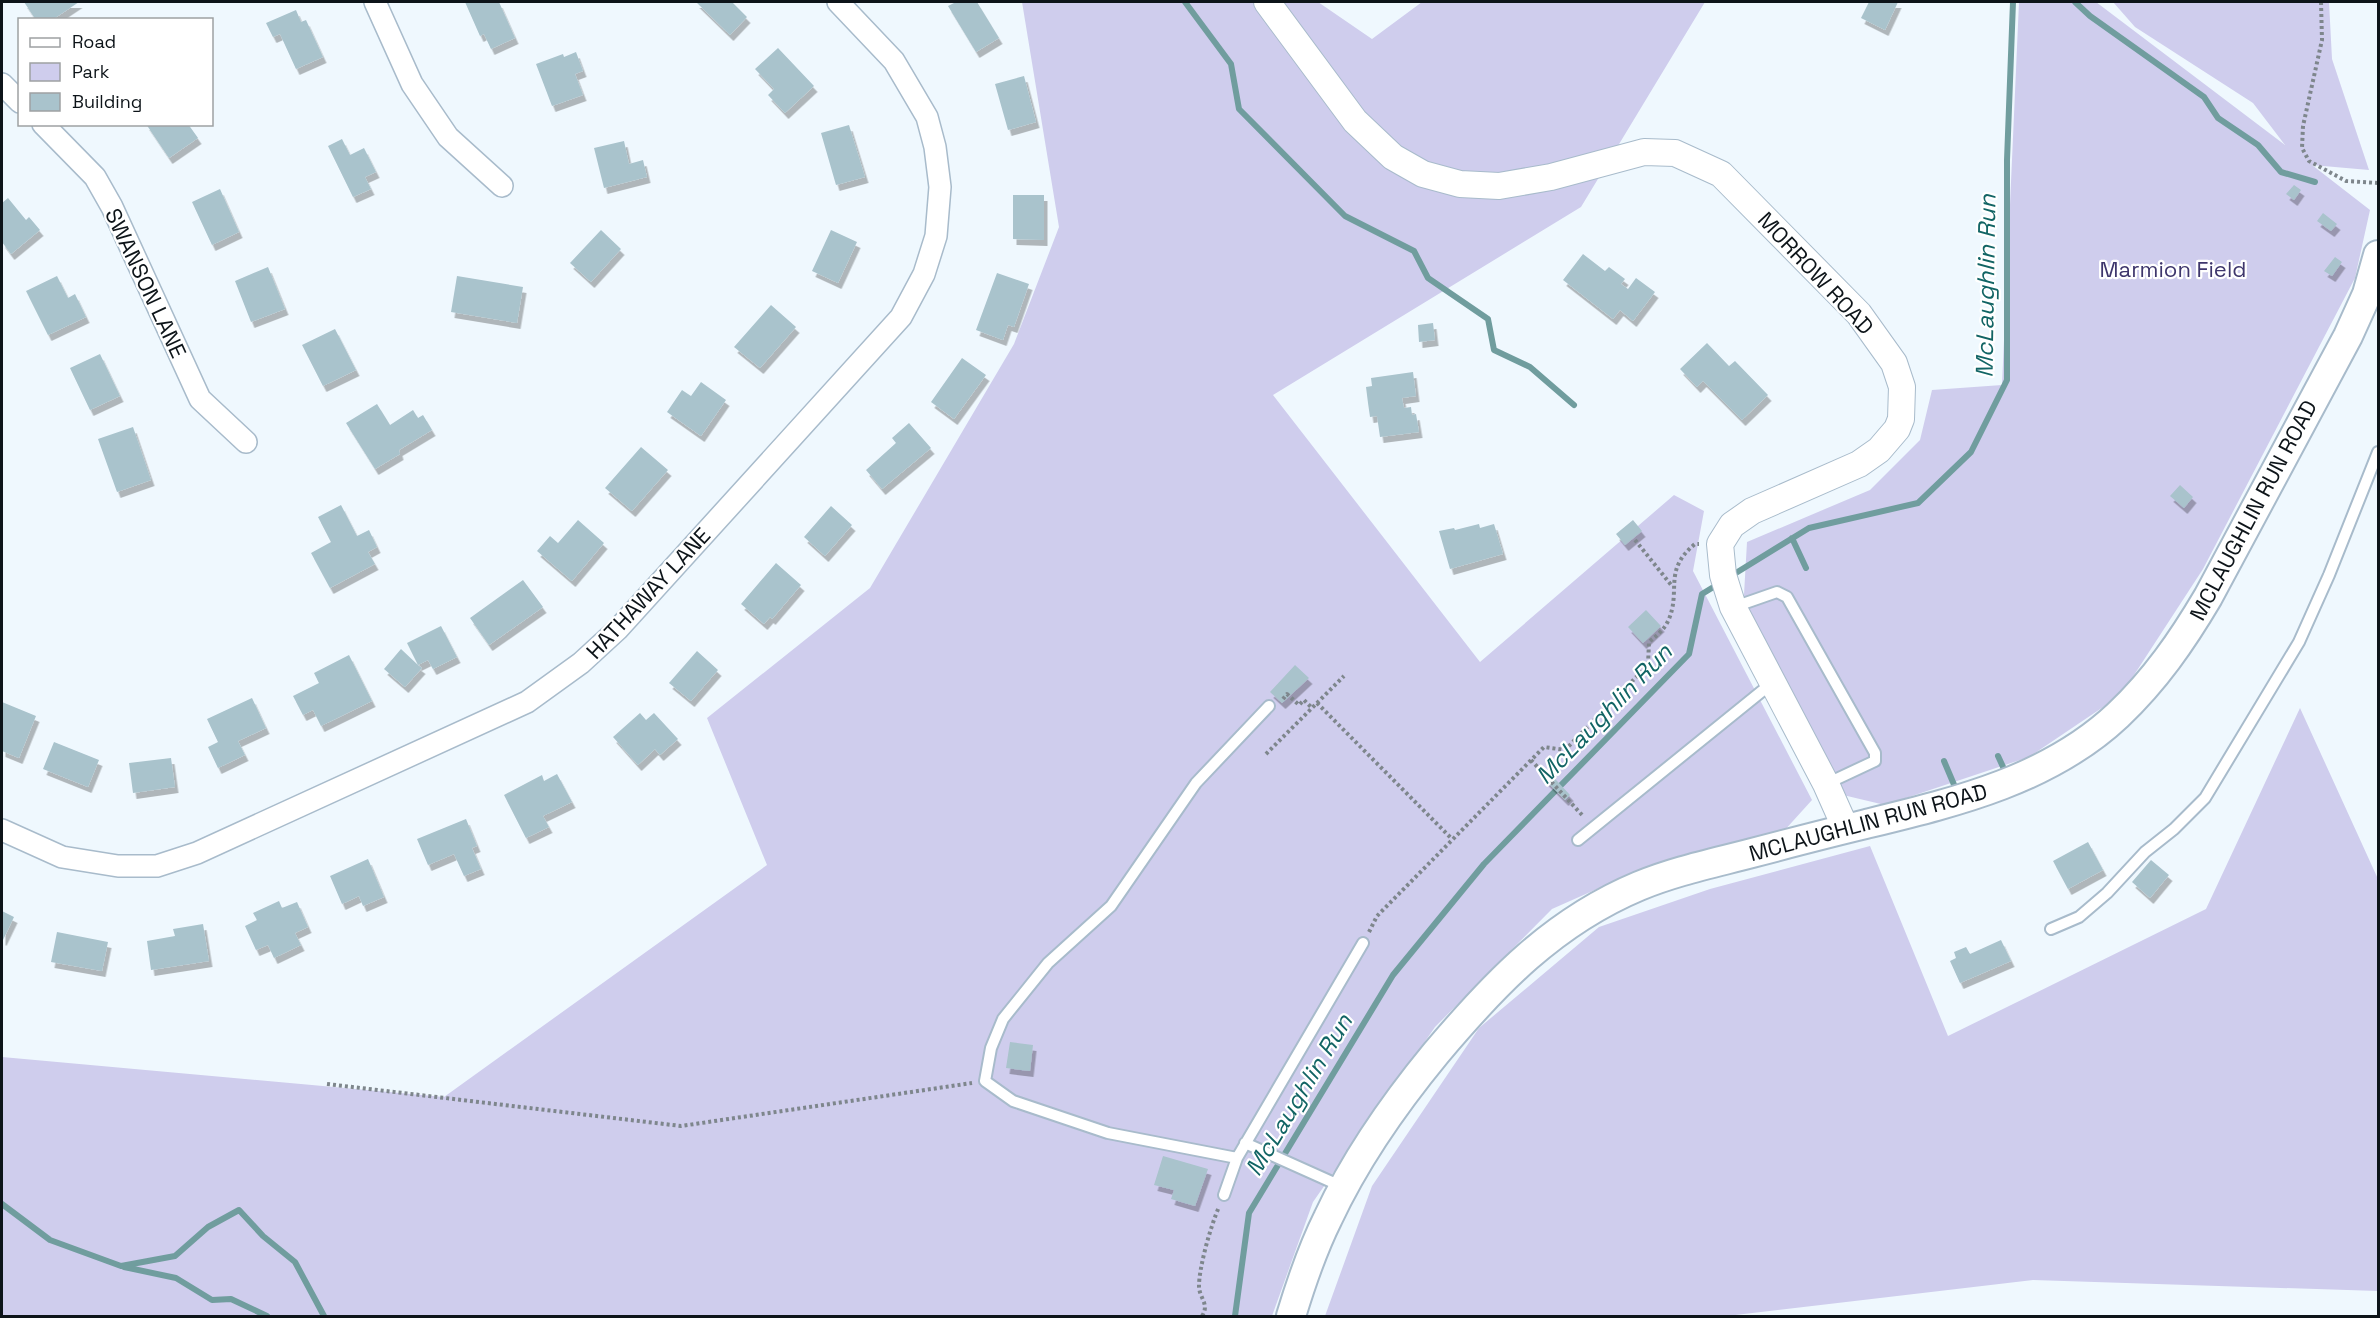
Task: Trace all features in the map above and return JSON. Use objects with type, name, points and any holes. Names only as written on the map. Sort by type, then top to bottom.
[{"type":"main road","name":"MCLAUGHLIN RUN ROAD","points":[[1291,1317],[1310,1258],[1344,1187],[1371,1141],[1396,1105],[1463,1021],[1497,983],[1558,932],[1608,900],[1641,885],[1709,864],[1957,801],[2026,775],[2065,754],[2096,733],[2142,691],[2183,639],[2213,587],[2348,336],[2367,294],[2379,255]]},
{"type":"street","points":[[375,2],[412,84],[430,111],[448,137],[502,186]]},
{"type":"street","name":"HATHAWAY LANE","points":[[2,830],[62,856],[118,866],[157,866],[167,863],[197,853],[527,702],[581,663],[618,629],[901,317],[924,274],[936,236],[940,187],[936,147],[927,117],[894,61],[838,2]]},
{"type":"street","name":"MORROW ROAD","points":[[1267,2],[1355,121],[1393,157],[1423,174],[1460,184],[1499,186],[1551,177],[1644,152],[1675,153],[1720,174],[1859,314],[1894,363],[1900,379],[1901,419],[1897,429],[1880,450],[1859,464],[1752,511],[1732,525],[1721,551]]},
{"type":"street","points":[[2,84],[18,100]]},
{"type":"street","name":"SWANSON LANE","points":[[45,126],[95,177],[112,207],[200,399],[246,442]]},
{"type":"street","points":[[1721,551],[1723,575],[1731,601],[1826,784],[1846,829]]},
{"type":"lane","points":[[2051,929],[2079,917],[2107,892],[2145,852],[2174,829],[2205,798],[2299,642],[2379,452]]},
{"type":"lane","points":[[1731,601],[1778,592],[1787,597],[1875,753],[1875,761],[1826,784]]},
{"type":"lane","points":[[1578,840],[1773,683]]},
{"type":"lane","points":[[1236,1158],[1108,1133],[1013,1101],[985,1081],[991,1048],[1003,1019],[1048,963],[1111,906],[1197,783],[1269,706]]},
{"type":"lane","points":[[1224,1196],[1236,1158],[1363,943]]},
{"type":"lane","points":[[1245,1143],[1344,1187]]},
{"type":"path","points":[[2321,2],[2322,40],[2303,126],[2302,148],[2309,161],[2346,181],[2379,183]]},
{"type":"path","points":[[1635,540],[1673,587]]},
{"type":"path","points":[[1363,943],[1377,916],[1544,747],[1565,750],[1648,665],[1649,642],[1665,628],[1672,610],[1673,587],[1679,560],[1686,551],[1695,544],[1721,551]]},
{"type":"path","points":[[1266,754],[1344,676]]},
{"type":"path","points":[[1287,694],[1299,705],[1304,700],[1312,708]]},
{"type":"path","points":[[1317,703],[1452,839]]},
{"type":"path","points":[[1531,760],[1576,807]]},
{"type":"path","points":[[327,1084],[681,1126],[985,1081]]},
{"type":"path","points":[[1202,1317],[1206,1305],[1198,1286],[1211,1226],[1224,1196]]},
{"type":"green space","points":[[1022,2],[1318,2],[1372,39],[1422,2],[1705,2],[1581,207],[1273,395],[1480,662],[1674,495],[1704,511],[1693,571],[1812,800],[1783,832],[1642,869],[1552,909],[1435,1027],[1313,1202],[1272,1316],[2,1316],[2,1057],[444,1097],[767,865],[707,718],[870,588],[1014,344],[1059,227]]},
{"type":"green space","name":"Marmion Field","points":[[2019,2],[2096,2],[2285,145],[2253,103],[2135,27],[2113,2],[2329,2],[2332,59],[2369,170],[2312,165],[2370,210],[2355,278],[2203,569],[2121,695],[2029,757],[1885,805],[1843,795],[1743,612],[1747,542],[1870,490],[1920,440],[1932,390],[2002,385]]},
{"type":"green space","points":[[2300,708],[2378,879],[2378,1291],[2033,1280],[1727,1316],[1325,1316],[1372,1186],[1479,1028],[1599,927],[1710,889],[1870,846],[1948,1036],[2206,909]]},
{"type":"building","points":[[24,2],[79,2],[55,18],[35,18]]},
{"type":"building","points":[[465,2],[499,2],[515,38],[491,49],[484,34],[480,36]]},
{"type":"building","points":[[696,2],[732,2],[747,17],[730,35]]},
{"type":"building","points":[[956,2],[977,2],[999,38],[976,52],[948,6]]},
{"type":"building","points":[[1869,2],[1898,2],[1885,30],[1861,18]]},
{"type":"building","points":[[296,10],[301,22],[306,20],[323,57],[296,69],[280,34],[273,37],[266,23]]},
{"type":"building","points":[[778,48],[814,86],[785,113],[768,95],[774,89],[755,69]]},
{"type":"building","points":[[576,52],[583,71],[575,74],[583,95],[552,106],[536,64],[563,54],[564,57]]},
{"type":"building","points":[[1024,76],[1036,122],[1008,130],[995,84]]},
{"type":"building","points":[[849,125],[865,177],[836,185],[821,133]]},
{"type":"building","points":[[147,126],[189,126],[198,138],[169,158]]},
{"type":"building","points":[[342,139],[350,155],[364,148],[376,172],[365,177],[371,189],[353,197],[328,146]]},
{"type":"building","points":[[624,141],[629,164],[643,160],[647,177],[604,188],[594,148]]},
{"type":"building","points":[[2294,185],[2301,190],[2294,200],[2286,194]]},
{"type":"building","points":[[220,189],[239,232],[212,245],[192,202]]},
{"type":"building","points":[[1013,195],[1044,195],[1044,240],[1013,239]]},
{"type":"building","points":[[8,198],[26,220],[29,217],[40,230],[11,254],[2,242],[2,203]]},
{"type":"building","points":[[2323,213],[2337,224],[2331,231],[2317,221]]},
{"type":"building","points":[[601,230],[621,249],[591,282],[570,263]]},
{"type":"building","points":[[831,230],[857,242],[838,283],[812,271]]},
{"type":"building","points":[[1583,254],[1605,271],[1609,267],[1625,279],[1621,284],[1628,289],[1636,278],[1655,292],[1633,321],[1620,310],[1613,319],[1563,280]]},
{"type":"building","points":[[2335,257],[2342,262],[2332,276],[2324,271]]},
{"type":"building","points":[[268,267],[285,309],[251,322],[235,281]]},
{"type":"building","points":[[997,273],[1029,284],[1014,327],[1008,325],[1003,340],[976,330]]},
{"type":"building","points":[[57,276],[68,298],[75,294],[86,317],[48,335],[26,291]]},
{"type":"building","points":[[457,276],[523,287],[517,323],[451,312]]},
{"type":"building","points":[[771,305],[796,327],[760,368],[734,347]]},
{"type":"building","points":[[1433,323],[1435,340],[1419,342],[1418,325]]},
{"type":"building","points":[[335,329],[356,370],[323,386],[302,345]]},
{"type":"building","points":[[1707,343],[1729,366],[1735,361],[1768,395],[1742,420],[1703,381],[1697,387],[1680,369]]},
{"type":"building","points":[[100,354],[120,396],[90,410],[70,368]]},
{"type":"building","points":[[962,358],[986,375],[954,419],[931,402]]},
{"type":"building","points":[[1413,372],[1416,396],[1402,398],[1404,408],[1411,407],[1412,415],[1416,414],[1419,432],[1380,437],[1377,416],[1370,417],[1366,387],[1372,386],[1371,378]]},
{"type":"building","points":[[701,382],[726,400],[701,436],[667,412],[682,390],[691,396]]},
{"type":"building","points":[[377,404],[390,425],[413,410],[418,418],[423,415],[432,430],[399,450],[400,454],[375,469],[346,423]]},
{"type":"building","points":[[909,423],[931,448],[882,489],[866,470],[896,443],[892,438]]},
{"type":"building","points":[[133,427],[151,480],[117,492],[98,439]]},
{"type":"building","points":[[641,447],[668,470],[632,511],[605,488]]},
{"type":"building","points":[[2180,485],[2193,497],[2184,508],[2170,496]]},
{"type":"building","points":[[341,505],[357,536],[369,530],[377,547],[368,552],[375,564],[330,588],[311,553],[331,542],[318,517]]},
{"type":"building","points":[[831,506],[852,525],[825,556],[804,537]]},
{"type":"building","points":[[578,520],[604,543],[572,581],[537,551],[550,536],[558,543]]},
{"type":"building","points":[[1633,520],[1642,531],[1625,545],[1616,534]]},
{"type":"building","points":[[1479,524],[1480,528],[1494,524],[1503,554],[1450,569],[1439,531]]},
{"type":"building","points":[[776,563],[801,585],[772,619],[770,617],[764,624],[741,604]]},
{"type":"building","points":[[523,580],[543,607],[489,645],[470,618]]},
{"type":"building","points":[[1646,610],[1661,626],[1643,643],[1628,627]]},
{"type":"building","points":[[441,626],[457,657],[433,669],[428,660],[418,665],[407,643]]},
{"type":"building","points":[[401,649],[422,668],[405,687],[384,669]]},
{"type":"building","points":[[697,651],[718,670],[691,701],[669,683]]},
{"type":"building","points":[[349,655],[372,701],[321,726],[313,710],[303,715],[293,696],[319,683],[314,673]]},
{"type":"building","points":[[1295,665],[1309,678],[1282,703],[1270,692]]},
{"type":"building","points":[[252,698],[266,728],[238,741],[245,755],[218,768],[208,747],[218,742],[207,719]]},
{"type":"building","points":[[2,702],[36,716],[19,758],[2,751]]},
{"type":"building","points":[[640,713],[646,720],[654,713],[678,739],[660,755],[655,749],[638,765],[613,737]]},
{"type":"building","points":[[54,742],[99,760],[88,787],[43,769]]},
{"type":"building","points":[[171,758],[175,787],[133,793],[129,763]]},
{"type":"building","points":[[1545,768],[1570,795],[1565,800],[1539,774]]},
{"type":"building","points":[[557,774],[572,802],[543,816],[549,827],[526,838],[504,795],[542,775],[544,781]]},
{"type":"building","points":[[466,819],[477,846],[472,848],[481,869],[464,876],[454,854],[428,865],[417,839]]},
{"type":"building","points":[[2088,842],[2103,870],[2068,889],[2053,861]]},
{"type":"building","points":[[368,859],[384,897],[363,906],[359,896],[342,904],[330,876]]},
{"type":"building","points":[[2151,860],[2169,875],[2150,898],[2132,882]]},
{"type":"building","points":[[279,901],[282,908],[297,902],[308,927],[295,933],[301,945],[274,958],[268,945],[256,950],[245,926],[257,920],[253,913]]},
{"type":"building","points":[[2,911],[14,917],[3,940],[2,939]]},
{"type":"building","points":[[203,924],[209,961],[151,970],[147,941],[175,936],[173,929]]},
{"type":"building","points":[[57,932],[108,942],[102,971],[51,962]]},
{"type":"building","points":[[2001,940],[2011,961],[1960,983],[1950,961],[1956,958],[1954,952],[1966,947],[1970,954]]},
{"type":"building","points":[[1010,1042],[1033,1045],[1030,1071],[1006,1068]]},
{"type":"building","points":[[1163,1156],[1208,1169],[1195,1206],[1171,1199],[1174,1190],[1154,1185]]},
{"type":"waterway","points":[[1185,2],[1231,64],[1239,109],[1345,216],[1414,251],[1428,278],[1488,319],[1494,350],[1530,367],[1574,405]]},
{"type":"waterway","name":"McLaughlin Run","points":[[1731,576],[1809,528],[1918,503],[1971,452],[2007,380],[2007,160],[2013,2]]},
{"type":"waterway","points":[[2075,2],[2090,16],[2204,97],[2218,118],[2258,145],[2281,172],[2315,182]]},
{"type":"waterway","points":[[1792,538],[1806,568]]},
{"type":"waterway","name":"McLaughlin Run","points":[[1235,1316],[1249,1213],[1393,975],[1484,864],[1689,654],[1702,594],[1720,583]]},
{"type":"waterway","points":[[1998,756],[2004,769]]},
{"type":"waterway","points":[[1944,761],[1955,787]]},
{"type":"waterway","points":[[2,1204],[50,1240],[121,1266],[175,1256],[208,1227],[239,1210],[263,1236],[295,1262],[324,1316]]},
{"type":"waterway","points":[[124,1267],[176,1278],[212,1300],[231,1299],[267,1316]]}]
